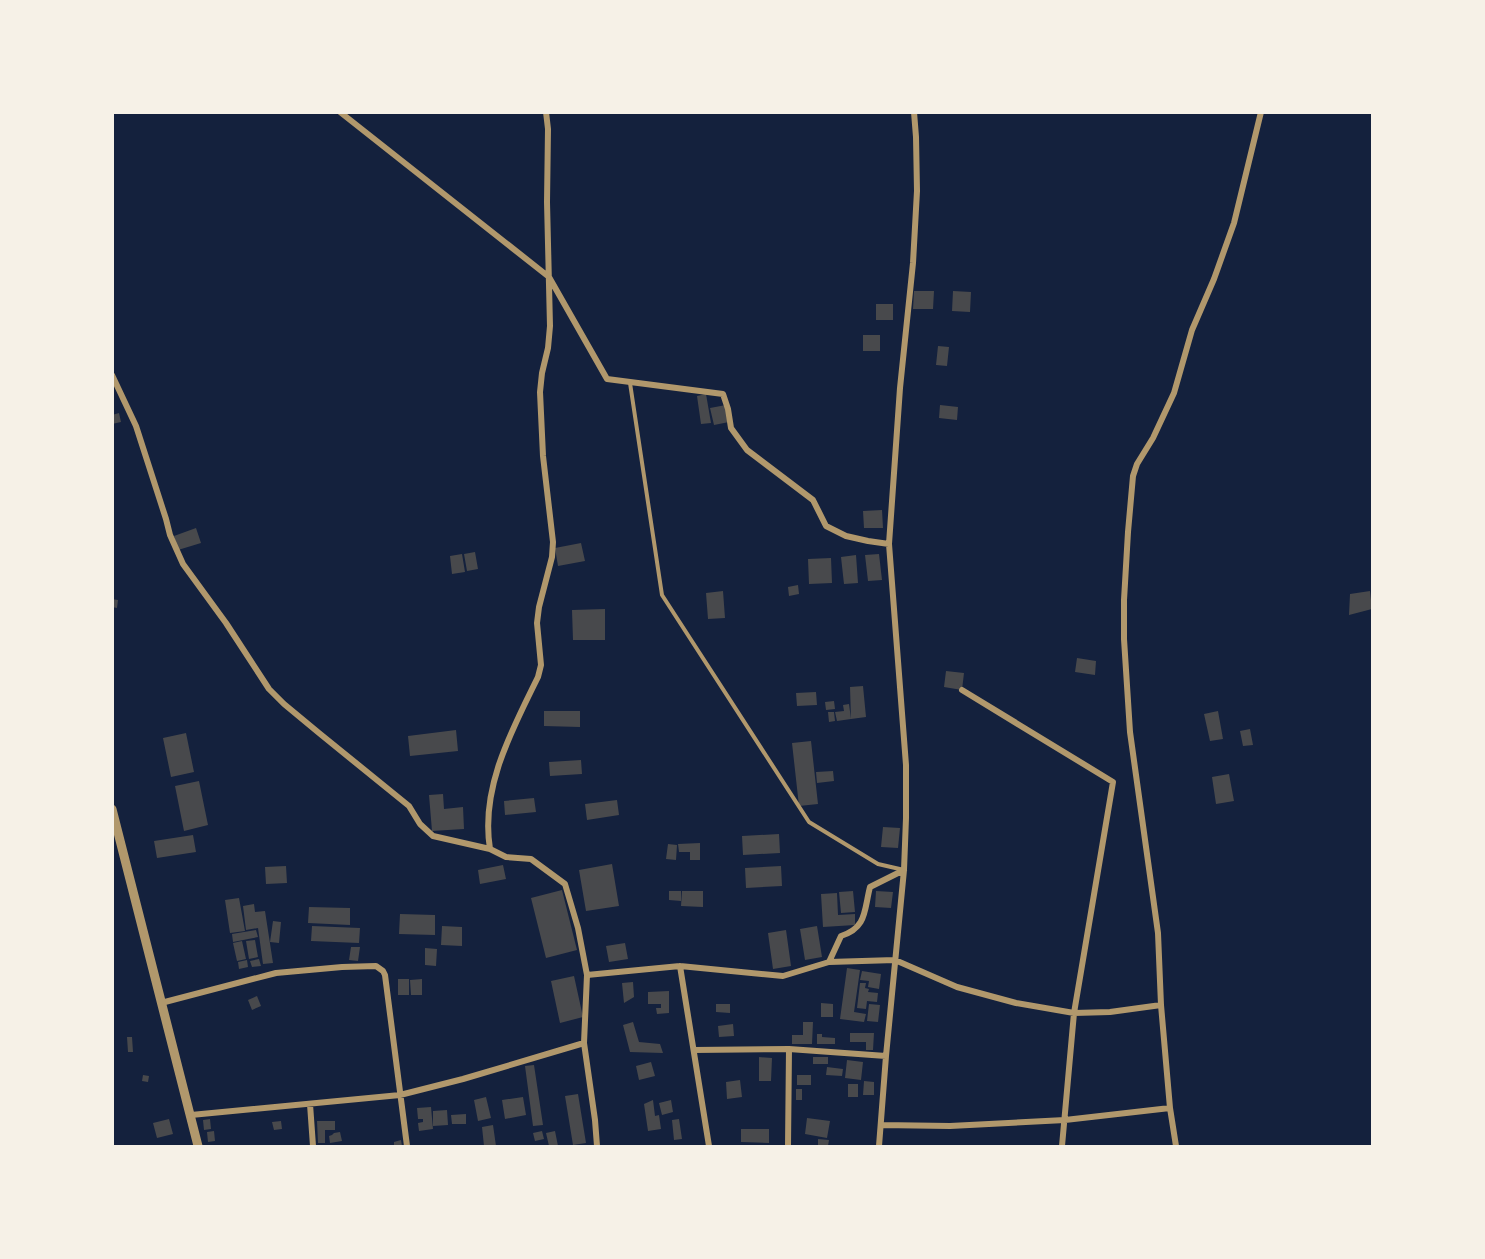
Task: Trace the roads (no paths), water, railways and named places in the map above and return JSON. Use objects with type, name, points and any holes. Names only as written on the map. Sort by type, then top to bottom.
[{"type":"street","points":[[340,112],[549,277],[607,379],[723,394],[731,428],[747,450],[813,500],[826,526],[846,536],[868,542],[889,544]]},
{"type":"street","points":[[490,849],[487,833],[492,788],[503,752],[538,677],[541,665],[537,623],[552,557],[553,542],[543,456],[540,392],[549,337],[546,112]]},
{"type":"street","points":[[879,1146],[885,1056],[904,870],[906,819],[906,765],[889,544],[917,202],[914,112]]},
{"type":"street","points":[[1176,1146],[1170,1108],[1161,1005],[1158,933],[1132,755],[1124,600],[1128,532],[1133,476],[1174,393],[1187,346],[1234,223],[1261,112]]},
{"type":"street","points":[[112,375],[136,426],[170,535],[183,564],[226,623],[269,689],[310,726],[409,806],[420,824],[433,836],[490,849],[506,857],[531,859],[565,884],[578,928],[587,975],[584,1043],[597,1146]]},
{"type":"street","points":[[962,690],[1113,782],[1074,1013],[1062,1146]]},
{"type":"street","points":[[112,809],[198,1146]]},
{"type":"street","points":[[829,962],[841,936],[853,932],[861,923],[870,887],[904,870]]},
{"type":"street","points":[[587,975],[680,966],[783,976],[829,962],[895,960],[957,987],[1016,1003],[1074,1013],[1110,1012],[1161,1005]]},
{"type":"street","points":[[161,1003],[276,973],[376,966],[385,975],[407,1146]]},
{"type":"street","points":[[680,966],[709,1146]]},
{"type":"street","points":[[191,1115],[400,1095],[584,1043]]},
{"type":"street","points":[[693,1050],[789,1049],[885,1056]]},
{"type":"street","points":[[788,1146],[789,1049]]},
{"type":"street","points":[[310,1104],[312,1146]]},
{"type":"street","points":[[880,1125],[950,1126],[1065,1120],[1170,1108]]},
{"type":"lane","points":[[630,382],[662,595],[809,822],[878,864],[904,870]]}]
